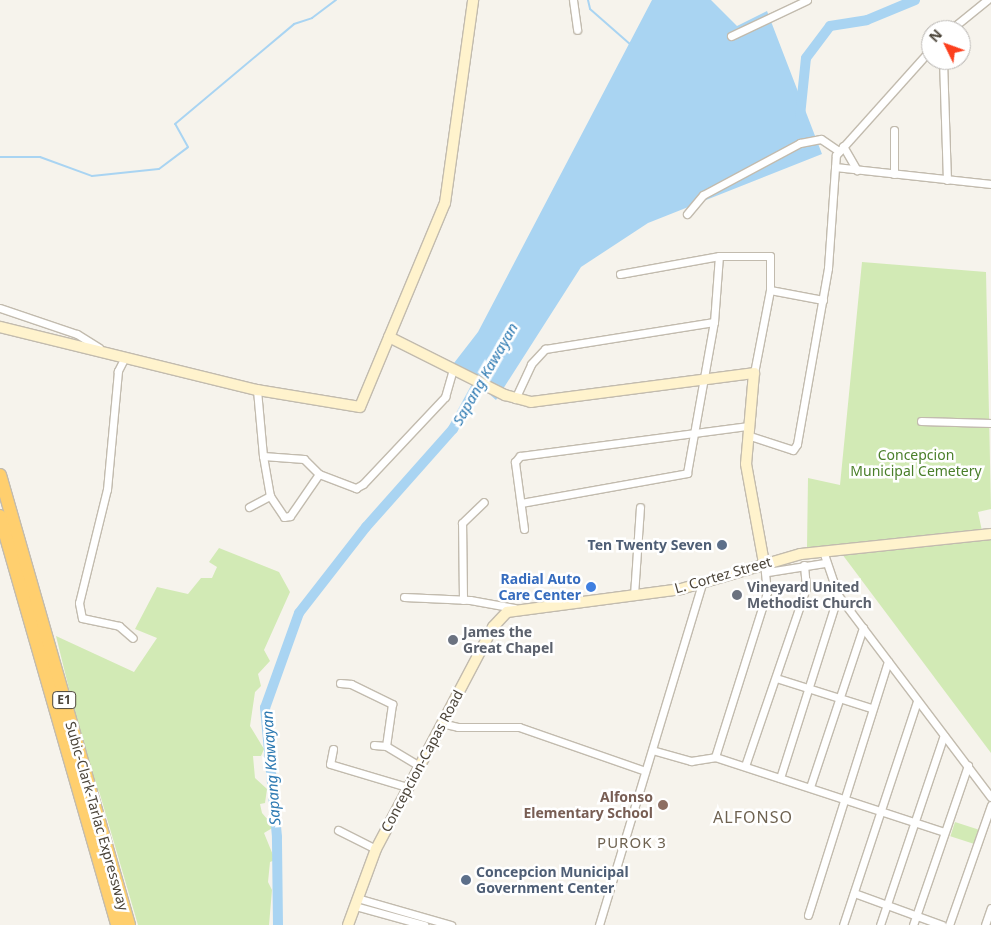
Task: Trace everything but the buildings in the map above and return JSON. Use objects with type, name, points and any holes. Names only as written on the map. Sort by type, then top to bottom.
[{"type":"highway","name":"Subic-Clark-Tarlac Expressway","points":[[0,475],[129,925]]},
{"type":"highway","name":"Subic-Clark-Tarlac Expressway","points":[[0,516],[117,925]]},
{"type":"street","points":[[0,326],[99,348],[125,357],[256,390],[360,406],[445,203],[474,0]]},
{"type":"street","points":[[573,0],[577,30]]},
{"type":"street","points":[[962,20],[987,0]]},
{"type":"street","points":[[731,36],[804,1]]},
{"type":"street","points":[[524,529],[518,457],[693,432],[747,430],[793,450],[797,444],[823,300],[835,168],[841,149],[921,60]]},
{"type":"street","points":[[943,70],[947,180]]},
{"type":"street","points":[[894,130],[894,174]]},
{"type":"street","points":[[687,214],[704,194],[806,140],[822,139],[841,149],[858,170]]},
{"type":"street","points":[[835,168],[991,184]]},
{"type":"street","points":[[620,274],[719,256],[768,254],[772,258],[770,290],[754,373],[747,430],[747,471],[766,567],[767,592],[715,757]]},
{"type":"street","points":[[521,503],[684,476],[689,470],[693,432],[714,322],[719,256]]},
{"type":"street","points":[[770,290],[823,300]]},
{"type":"street","points":[[0,308],[77,334],[99,348]]},
{"type":"street","points":[[510,397],[531,364],[544,349],[714,322]]},
{"type":"street","points":[[389,337],[510,397],[531,402],[754,373]]},
{"type":"street","points":[[125,357],[118,371],[107,489],[80,603],[82,618],[119,626],[133,638]]},
{"type":"street","points":[[263,456],[304,459],[319,474],[356,488],[363,484],[445,397],[456,371]]},
{"type":"street","points":[[256,390],[263,456],[270,496],[284,517],[290,516],[319,474]]},
{"type":"street","points":[[921,421],[991,423]]},
{"type":"street","points":[[248,507],[270,496]]},
{"type":"street","points":[[463,600],[462,523],[484,502]]},
{"type":"street","points":[[634,595],[640,507]]},
{"type":"street","name":"L. Cortez Street","points":[[514,608],[634,595],[702,584],[823,551],[991,534]]},
{"type":"street","points":[[823,551],[824,563],[838,595],[991,797]]},
{"type":"street","points":[[766,567],[804,566],[824,563]]},
{"type":"street","points":[[746,766],[806,588],[804,566]]},
{"type":"street","points":[[599,925],[702,584]]},
{"type":"street","points":[[780,778],[838,595]]},
{"type":"street","points":[[404,597],[463,600],[514,608]]},
{"type":"street","name":"Concepcion-Capas Road","points":[[348,925],[376,849],[441,723],[493,627],[514,608]]},
{"type":"street","points":[[810,787],[838,697],[863,628]]},
{"type":"street","points":[[808,915],[871,708],[888,661]]},
{"type":"street","points":[[776,678],[871,708]]},
{"type":"street","points":[[340,683],[351,684],[392,704],[386,746]]},
{"type":"street","points":[[843,925],[879,809],[917,701]]},
{"type":"street","points":[[441,723],[458,728],[519,727],[645,771]]},
{"type":"street","points":[[880,925],[912,821],[944,735]]},
{"type":"street","points":[[374,745],[386,746],[419,766]]},
{"type":"street","points":[[333,749],[330,764],[408,787]]},
{"type":"street","points":[[652,750],[691,761],[715,757],[879,809],[944,832]]},
{"type":"street","points":[[913,925],[968,765]]},
{"type":"street","points":[[949,925],[991,805]]},
{"type":"street","points":[[338,830],[376,849]]},
{"type":"street","points":[[854,893],[942,925]]},
{"type":"street","points":[[356,902],[424,925]]},
{"type":"street","points":[[356,902],[451,925]]},
{"type":"street","points":[[985,925],[991,908]]},
{"type":"green space","name":"Concepcion Municipal Cemetery","points":[[862,262],[986,272],[991,509],[978,512],[982,531],[807,548],[808,478],[840,485]]},
{"type":"green space","points":[[991,538],[991,753],[842,554]]},
{"type":"green space","points":[[219,548],[279,572],[290,592],[264,650],[270,661],[258,674],[261,686],[255,692],[250,726],[264,749],[261,756],[253,756],[255,778],[267,789],[265,803],[260,804],[262,813],[274,827],[264,833],[275,860],[270,862],[268,882],[272,890],[269,925],[138,925],[99,791],[93,787],[56,636],[134,672],[157,638],[135,629],[157,587],[188,594],[201,578],[212,578],[217,567],[209,562]]},
{"type":"green space","points":[[955,822],[980,830],[975,844],[950,836]]},
{"type":"water","points":[[652,0],[711,0],[737,26],[767,11],[822,154],[648,223],[581,267],[496,400],[454,363],[478,332]]},
{"type":"waterway","points":[[0,157],[40,157],[92,176],[159,169],[188,147],[175,124],[294,24],[312,18],[336,0]]},
{"type":"waterway","points":[[588,0],[590,9],[630,44]]},
{"type":"waterway","name":"Sapang Kawayan","points":[[800,116],[806,58],[830,26],[867,20],[915,0]]},
{"type":"waterway","name":"Sapang Kawayan","points":[[278,925],[277,837],[265,708],[299,613],[366,527],[453,429],[482,376]]},
{"type":"place","name":"Ten Twenty Seven","points":[[722,545]]},
{"type":"place","name":"Radial Auto Care Center","points":[[591,587]]},
{"type":"place","name":"Vineyard United Methodist Church","points":[[737,595]]},
{"type":"place","name":"James the Great Chapel","points":[[453,640]]},
{"type":"place","name":"Alfonso Elementary School","points":[[663,805]]},
{"type":"place","name":"Concepcion Municipal Government Center","points":[[466,880]]},
{"type":"district","name":"ALFONSO","points":[[753,817]]},
{"type":"district","name":"PUROK 3","points":[[632,843]]}]
